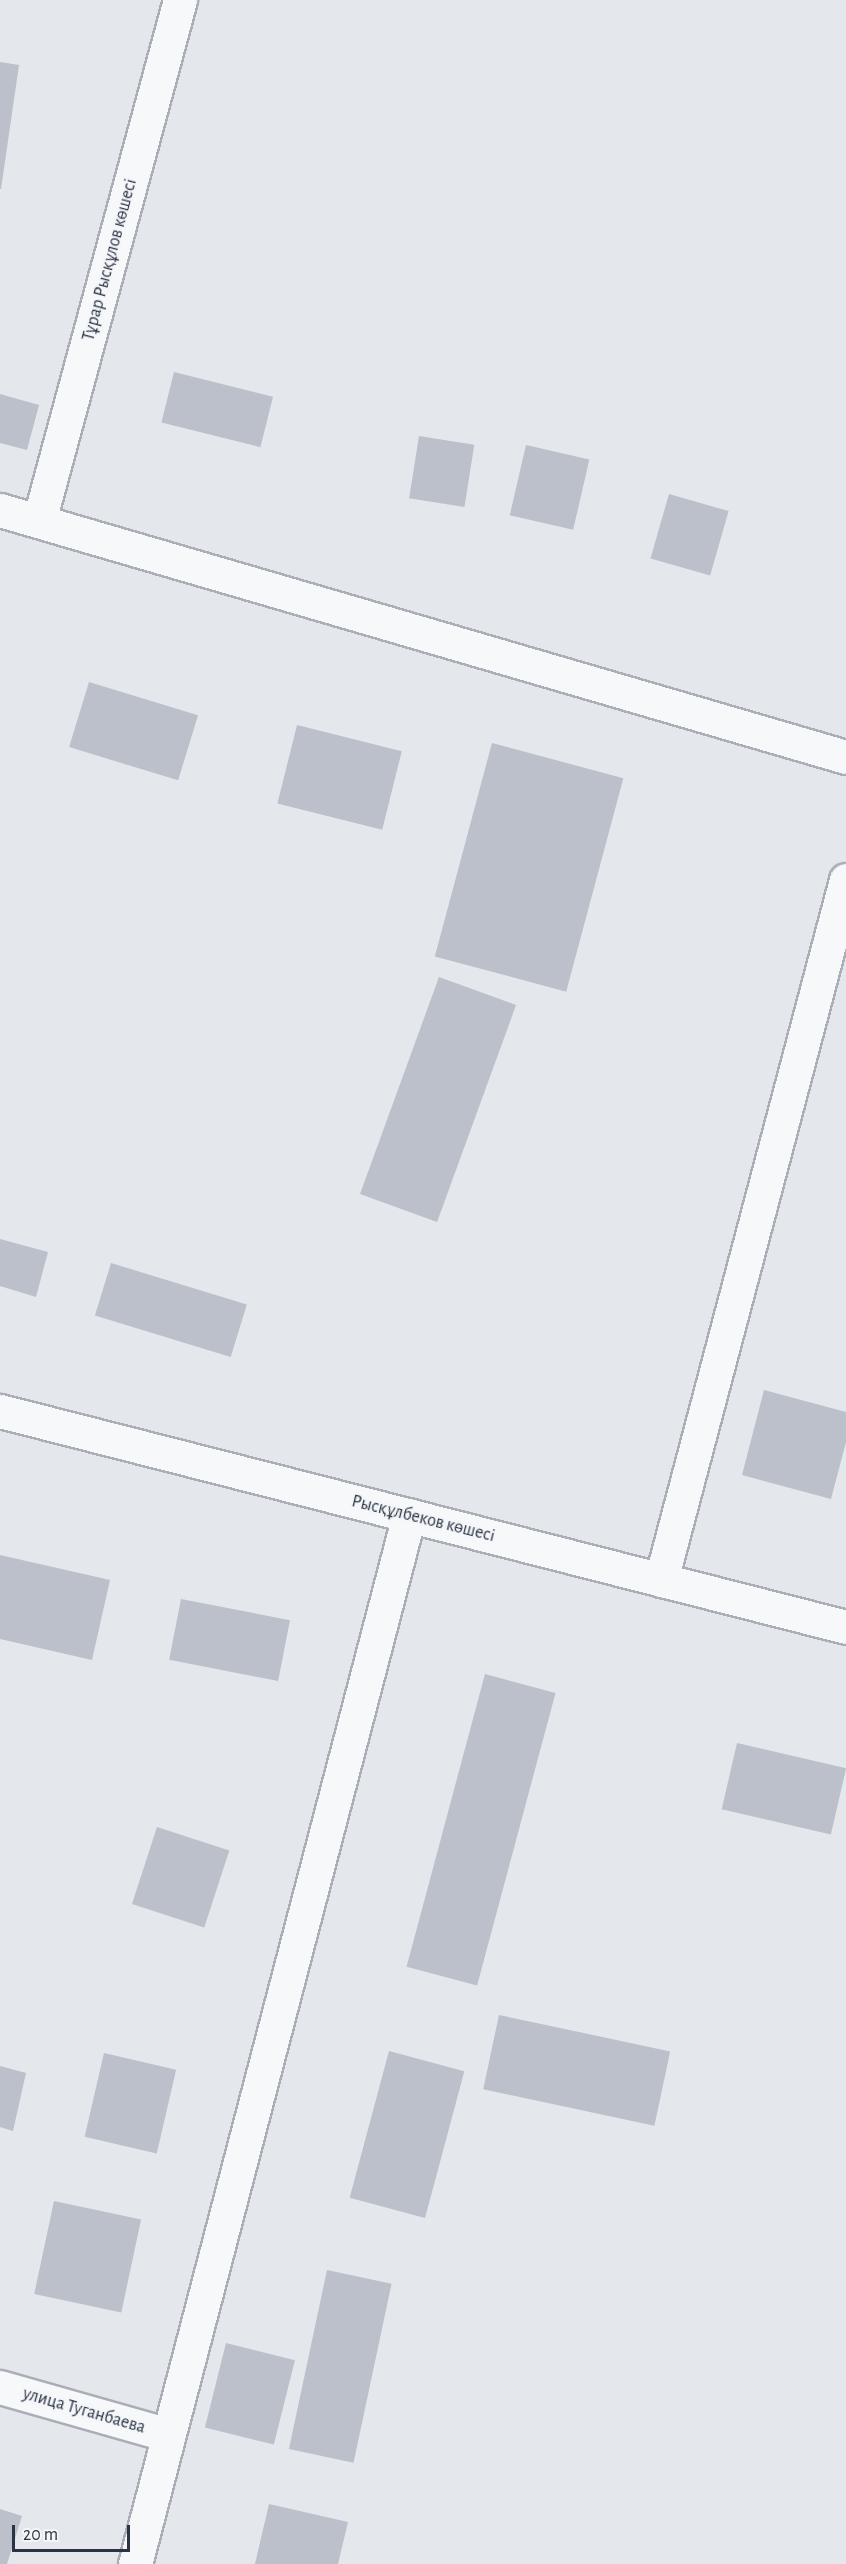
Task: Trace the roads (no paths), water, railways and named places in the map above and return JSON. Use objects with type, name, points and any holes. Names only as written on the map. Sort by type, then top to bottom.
[{"type":"street","name":"Тұрар Рысқұлов көшесі","points":[[39,521],[180,0]]},
{"type":"street","points":[[0,510],[846,757]]},
{"type":"street","points":[[661,1580],[846,880]]},
{"type":"street","name":"Рысқұлбеков көшесі","points":[[0,1411],[846,1627]]},
{"type":"street","points":[[135,2564],[409,1515]]},
{"type":"street","name":"улица Туганбаева","points":[[0,2387],[168,2434]]}]
